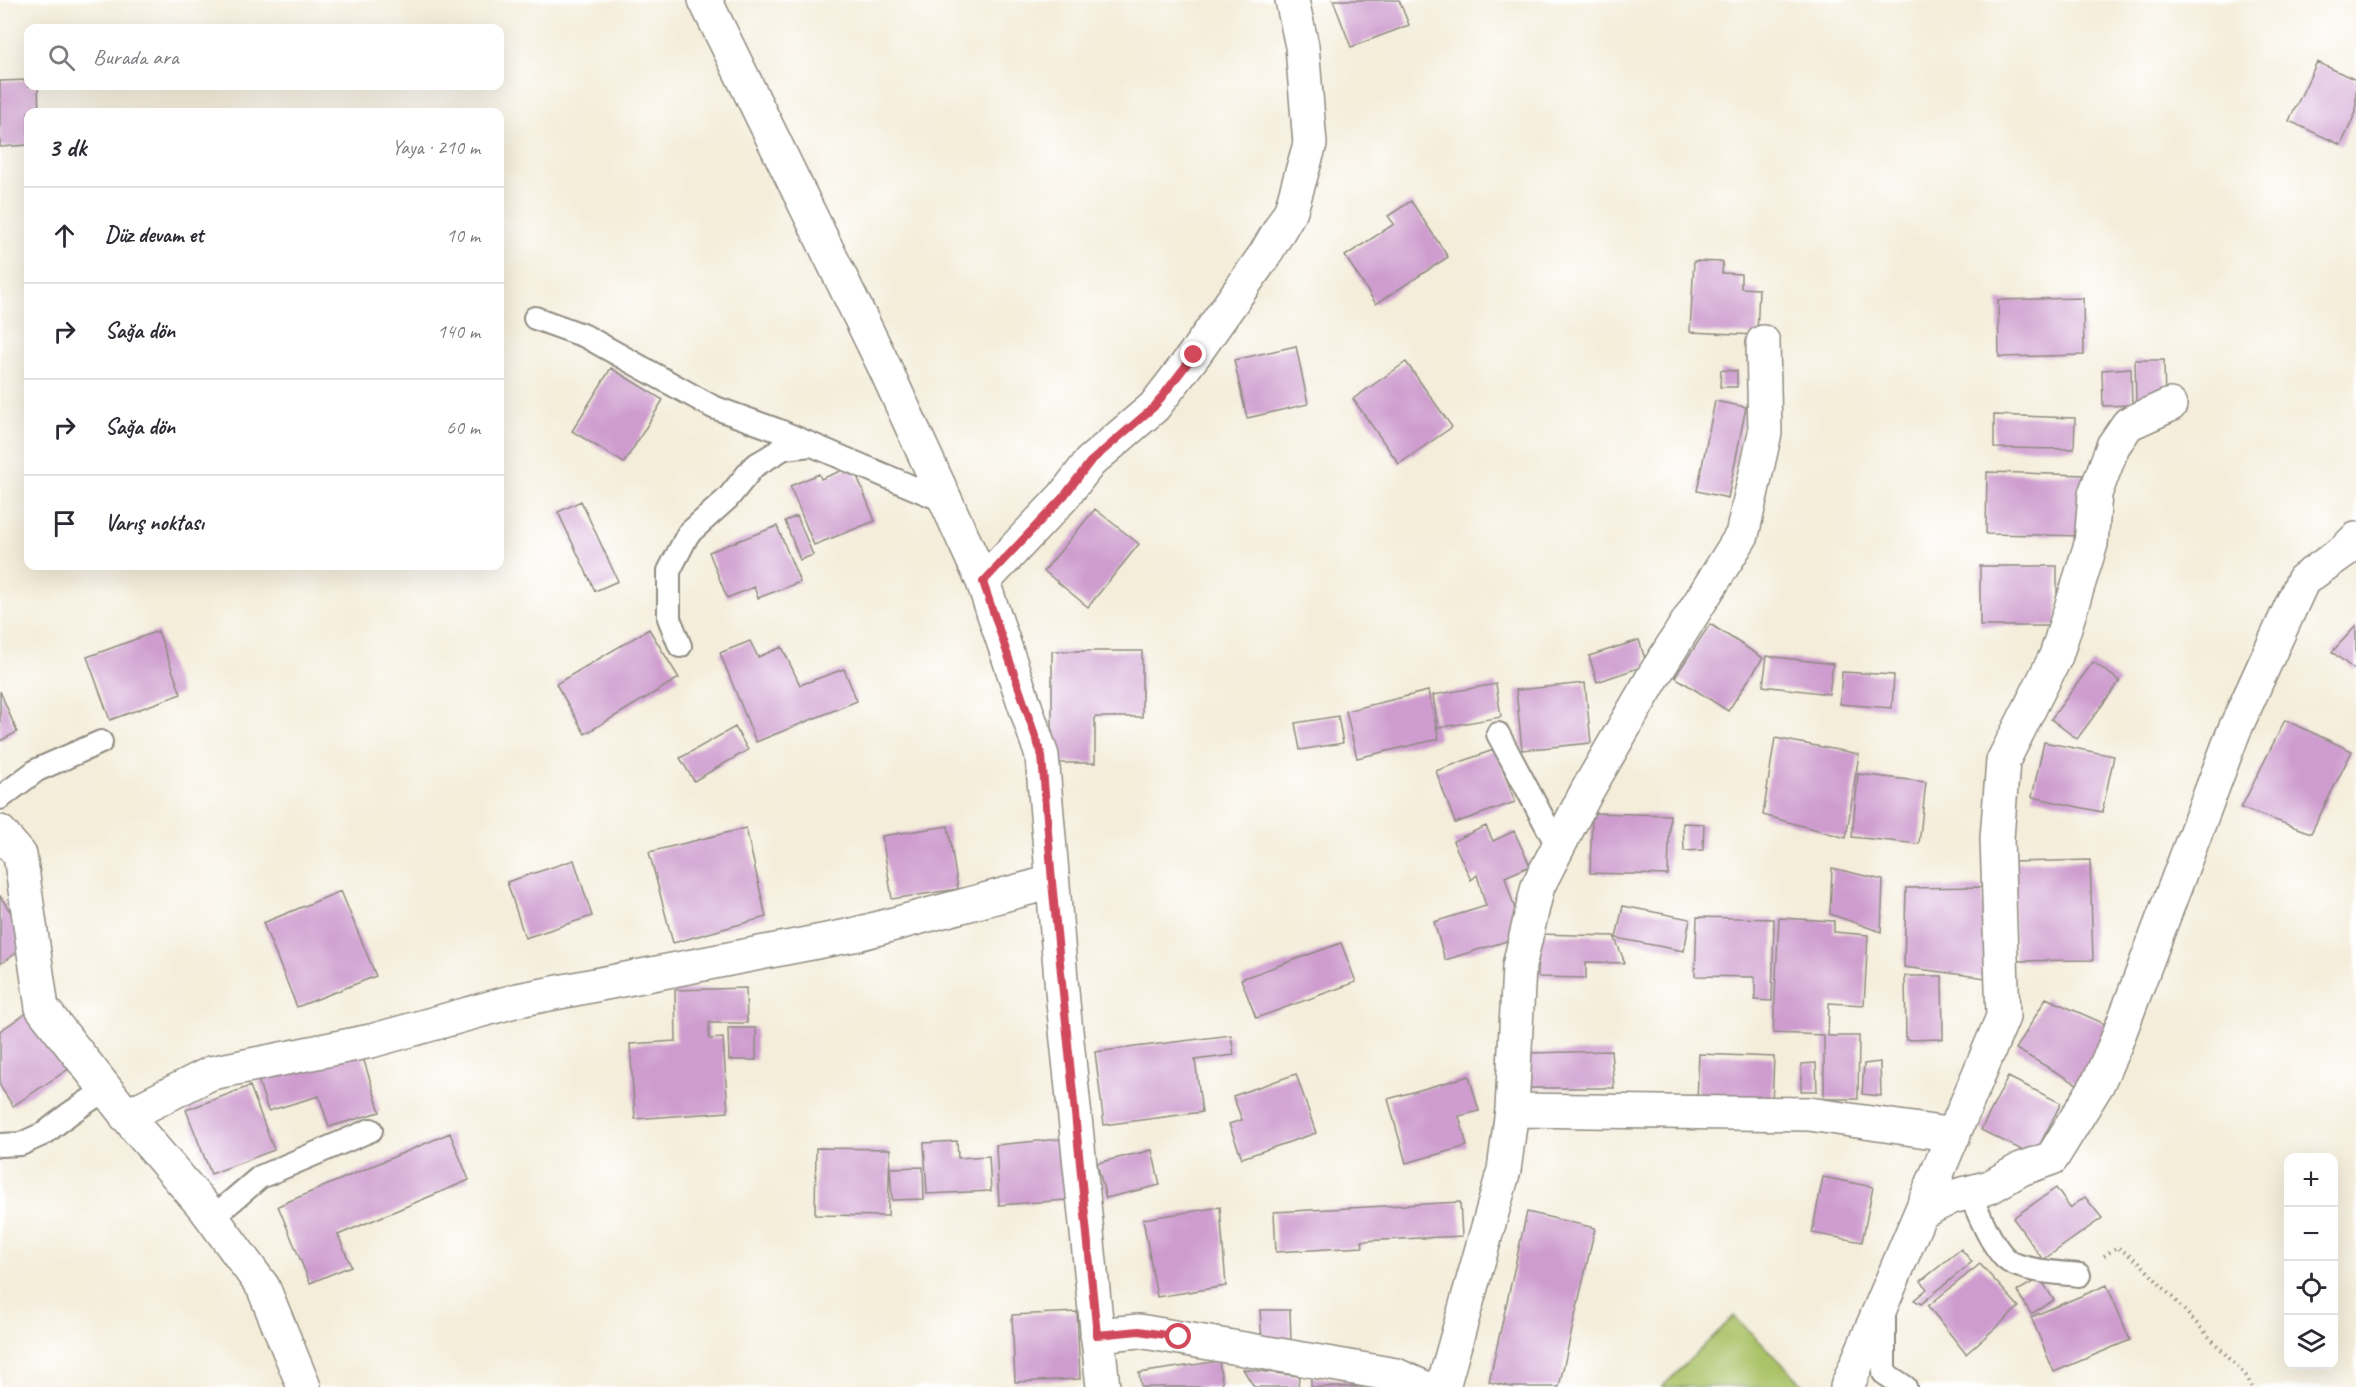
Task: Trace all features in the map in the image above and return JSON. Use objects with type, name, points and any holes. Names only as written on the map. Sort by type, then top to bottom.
[{"type":"street","points":[[705,0],[884,366],[983,582],[1042,756],[1052,882],[1103,1387]]},
{"type":"street","points":[[983,582],[1064,496],[1090,462],[1154,407],[1264,256],[1291,210],[1310,144],[1302,46],[1292,0]]},
{"type":"street","points":[[1443,1387],[1504,1170],[1512,1110],[1519,966],[1538,886],[1587,790],[1653,677],[1742,536],[1765,433],[1763,342]]},
{"type":"street","points":[[1847,1387],[2003,1017],[1997,838],[2003,761],[2056,656],[2089,554],[2096,494],[2113,446],[2128,424],[2170,405]]},
{"type":"street","points":[[1922,1212],[1953,1197],[1990,1187],[2021,1169],[2052,1158],[2098,1083],[2119,1034],[2234,731],[2303,580],[2344,551],[2356,539]]},
{"type":"street","points":[[7,848],[42,1008],[126,1116],[212,1218],[263,1287],[304,1387]]},
{"type":"street","points":[[126,1116],[212,1073],[370,1041],[518,1000],[853,935],[1052,882]]},
{"type":"street","points":[[1512,1110],[1809,1114],[1954,1135]]},
{"type":"street","points":[[1097,1335],[1139,1331],[1396,1375],[1423,1387]]},
{"type":"lane","points":[[535,318],[585,336],[713,407],[813,444],[945,501]]},
{"type":"lane","points":[[680,646],[669,618],[669,571],[688,534],[728,498],[754,466],[784,447],[813,444]]},
{"type":"lane","points":[[1498,734],[1558,847]]},
{"type":"lane","points":[[0,798],[37,770],[101,742]]},
{"type":"lane","points":[[0,1145],[21,1144],[45,1134],[69,1114],[106,1089]]},
{"type":"lane","points":[[212,1218],[260,1177],[370,1130]]},
{"type":"lane","points":[[1969,1192],[1993,1239],[2007,1260],[2036,1270],[2079,1275]]},
{"type":"lane","points":[[1884,1300],[1884,1373],[1905,1387]]},
{"type":"path","points":[[2079,1275],[2116,1247],[2124,1252],[2139,1262],[2246,1376],[2252,1387]]},
{"type":"green space","points":[[1734,1316],[1806,1387],[1662,1387]]},
{"type":"building","points":[[1333,0],[1399,0],[1409,25],[1351,47]]},
{"type":"building","points":[[2317,62],[2356,80],[2356,112],[2341,145],[2289,121]]},
{"type":"building","points":[[24,80],[24,90],[38,90],[39,108],[24,108],[24,145],[0,147],[0,81]]},
{"type":"building","points":[[1411,201],[1448,257],[1376,304],[1345,256],[1394,224],[1388,216]]},
{"type":"building","points":[[1694,261],[1723,262],[1722,273],[1741,274],[1741,288],[1759,289],[1757,335],[1690,332]]},
{"type":"building","points":[[2083,298],[2084,355],[1999,357],[1998,300]]},
{"type":"building","points":[[1296,346],[1308,404],[1247,418],[1234,360]]},
{"type":"building","points":[[2135,360],[2164,360],[2165,404],[2136,405]]},
{"type":"building","points":[[1406,362],[1452,427],[1399,464],[1353,399]]},
{"type":"building","points":[[611,368],[663,400],[624,463],[572,431]]},
{"type":"building","points":[[2131,368],[2132,405],[2103,406],[2102,370]]},
{"type":"building","points":[[1721,370],[1737,371],[1737,387],[1720,387]]},
{"type":"building","points":[[1715,401],[1746,407],[1728,498],[1697,491]]},
{"type":"building","points":[[1994,415],[2075,418],[2074,449],[1994,448]]},
{"type":"building","points":[[853,466],[875,521],[814,545],[790,486],[819,474],[821,479]]},
{"type":"building","points":[[1987,472],[2087,475],[2085,536],[1986,534]]},
{"type":"building","points":[[581,501],[618,581],[595,591],[558,512]]},
{"type":"building","points":[[1095,509],[1139,544],[1088,607],[1044,571]]},
{"type":"building","points":[[797,516],[813,555],[800,560],[785,521]]},
{"type":"building","points":[[777,526],[800,582],[758,598],[754,587],[727,598],[709,552]]},
{"type":"building","points":[[1980,566],[2057,566],[2057,626],[1980,626]]},
{"type":"building","points":[[1710,624],[1763,658],[1728,711],[1675,677]]},
{"type":"building","points":[[2356,626],[2356,671],[2332,652]]},
{"type":"building","points":[[649,629],[679,678],[585,734],[556,684]]},
{"type":"building","points":[[158,631],[181,694],[110,720],[87,657]]},
{"type":"building","points":[[1639,640],[1647,665],[1597,682],[1589,656]]},
{"type":"building","points":[[750,641],[758,657],[782,647],[800,685],[844,669],[857,701],[756,742],[720,653]]},
{"type":"building","points":[[1052,651],[1142,651],[1142,717],[1095,717],[1095,763],[1052,763]]},
{"type":"building","points":[[1767,656],[1833,664],[1829,694],[1763,686]]},
{"type":"building","points":[[2093,662],[2120,681],[2077,739],[2051,719]]},
{"type":"building","points":[[1842,672],[1894,675],[1892,708],[1840,704]]},
{"type":"building","points":[[1585,683],[1591,743],[1522,750],[1516,690]]},
{"type":"building","points":[[1496,684],[1501,717],[1438,728],[1433,695]]},
{"type":"building","points":[[0,691],[17,732],[0,741]]},
{"type":"building","points":[[1428,691],[1439,739],[1357,758],[1346,711]]},
{"type":"building","points":[[1338,716],[1343,743],[1300,750],[1295,723]]},
{"type":"building","points":[[2285,720],[2352,751],[2311,833],[2241,808]]},
{"type":"building","points":[[735,727],[748,750],[694,781],[680,758]]},
{"type":"building","points":[[1775,738],[1859,754],[1846,838],[1763,815]]},
{"type":"building","points":[[2044,742],[2114,756],[2102,812],[2032,797]]},
{"type":"building","points":[[1496,749],[1515,802],[1455,823],[1436,771]]},
{"type":"building","points":[[1858,774],[1926,782],[1919,844],[1852,837]]},
{"type":"building","points":[[1592,813],[1670,815],[1668,875],[1590,873]]},
{"type":"building","points":[[1683,823],[1704,824],[1703,850],[1684,851]]},
{"type":"building","points":[[948,826],[958,889],[892,899],[882,836]]},
{"type":"building","points":[[1486,826],[1493,841],[1514,831],[1530,866],[1505,877],[1523,936],[1445,960],[1434,922],[1486,906],[1477,875],[1471,880],[1453,841]]},
{"type":"building","points":[[746,828],[766,917],[673,943],[649,852]]},
{"type":"building","points":[[574,860],[592,916],[525,938],[507,882]]},
{"type":"building","points":[[2090,860],[2093,960],[2015,961],[2012,862]]},
{"type":"building","points":[[1832,868],[1883,880],[1881,932],[1830,914]]},
{"type":"building","points":[[1983,887],[1986,978],[1904,967],[1906,888]]},
{"type":"building","points":[[341,891],[376,976],[297,1007],[263,923]]},
{"type":"building","points":[[0,896],[31,943],[0,964]]},
{"type":"building","points":[[1623,906],[1690,919],[1684,951],[1616,938]]},
{"type":"building","points":[[1697,917],[1774,919],[1772,1001],[1755,1000],[1755,977],[1695,976]]},
{"type":"building","points":[[1779,918],[1834,921],[1834,932],[1868,935],[1864,1005],[1829,1003],[1828,1036],[1859,1036],[1858,1099],[1824,1099],[1824,1035],[1773,1033]]},
{"type":"building","points":[[1538,934],[1614,936],[1625,963],[1586,962],[1586,978],[1538,977]]},
{"type":"building","points":[[1341,943],[1356,982],[1256,1018],[1241,979]]},
{"type":"building","points":[[1905,976],[1942,976],[1943,1039],[1906,1040]]},
{"type":"building","points":[[746,988],[747,1023],[709,1023],[709,1039],[723,1038],[728,1112],[635,1119],[630,1044],[676,1041],[675,990]]},
{"type":"building","points":[[2046,998],[2112,1027],[2082,1087],[2016,1049]]},
{"type":"building","points":[[34,1008],[73,1066],[13,1106],[0,1086],[0,1031]]},
{"type":"building","points":[[728,1028],[756,1028],[756,1060],[729,1060]]},
{"type":"building","points":[[1231,1035],[1234,1055],[1195,1060],[1202,1112],[1104,1125],[1095,1052]]},
{"type":"building","points":[[360,1048],[380,1112],[329,1127],[319,1096],[268,1111],[258,1079]]},
{"type":"building","points":[[1611,1051],[1614,1088],[1529,1088],[1529,1053]]},
{"type":"building","points":[[1699,1054],[1774,1057],[1772,1104],[1697,1101]]},
{"type":"building","points":[[1880,1062],[1881,1096],[1862,1094],[1864,1064]]},
{"type":"building","points":[[1816,1063],[1817,1091],[1801,1091],[1801,1064]]},
{"type":"building","points":[[1296,1074],[1316,1133],[1242,1158],[1229,1124],[1242,1120],[1233,1096]]},
{"type":"building","points":[[1469,1076],[1479,1111],[1459,1116],[1467,1146],[1406,1163],[1388,1099]]},
{"type":"building","points":[[2008,1077],[2061,1103],[2034,1156],[1981,1130]]},
{"type":"building","points":[[250,1086],[274,1150],[211,1174],[186,1110]]},
{"type":"building","points":[[450,1133],[469,1180],[338,1235],[351,1266],[310,1283],[278,1206]]},
{"type":"building","points":[[1071,1138],[1080,1199],[999,1205],[996,1145]]},
{"type":"building","points":[[957,1141],[958,1158],[989,1156],[991,1191],[927,1194],[924,1143]]},
{"type":"building","points":[[816,1148],[890,1149],[888,1216],[815,1215]]},
{"type":"building","points":[[1152,1150],[1160,1185],[1106,1198],[1097,1163]]},
{"type":"building","points":[[923,1167],[924,1199],[892,1200],[890,1168]]},
{"type":"building","points":[[1823,1177],[1873,1187],[1862,1242],[1812,1233]]},
{"type":"building","points":[[2056,1188],[2070,1208],[2085,1197],[2102,1218],[2043,1260],[2013,1218]]},
{"type":"building","points":[[1460,1202],[1462,1236],[1362,1241],[1363,1247],[1276,1252],[1274,1212]]},
{"type":"building","points":[[1220,1207],[1226,1286],[1157,1297],[1143,1219]]},
{"type":"building","points":[[1527,1212],[1595,1228],[1559,1387],[1512,1387],[1489,1382]]},
{"type":"building","points":[[1961,1249],[1972,1262],[1921,1304],[1914,1300],[1927,1289],[1921,1281]]},
{"type":"building","points":[[1980,1264],[2019,1307],[1966,1354],[1928,1306]]},
{"type":"building","points":[[2040,1278],[2054,1300],[2031,1314],[2017,1291]]},
{"type":"building","points":[[2107,1285],[2130,1340],[2054,1372],[2031,1317]]},
{"type":"building","points":[[1260,1310],[1290,1310],[1291,1342],[1262,1343]]},
{"type":"building","points":[[1077,1312],[1080,1379],[1015,1382],[1012,1315]]},
{"type":"building","points":[[1219,1361],[1223,1387],[1141,1387],[1139,1373]]},
{"type":"building","points":[[1243,1369],[1299,1376],[1298,1387],[1254,1387]]},
{"type":"building","points":[[1311,1377],[1386,1384],[1394,1387],[1311,1387]]},
{"type":"route","points":[[1179,1337],[1139,1331],[1097,1335],[1052,882],[1042,756],[983,582],[1064,496],[1090,462],[1154,407],[1194,355]]}]
